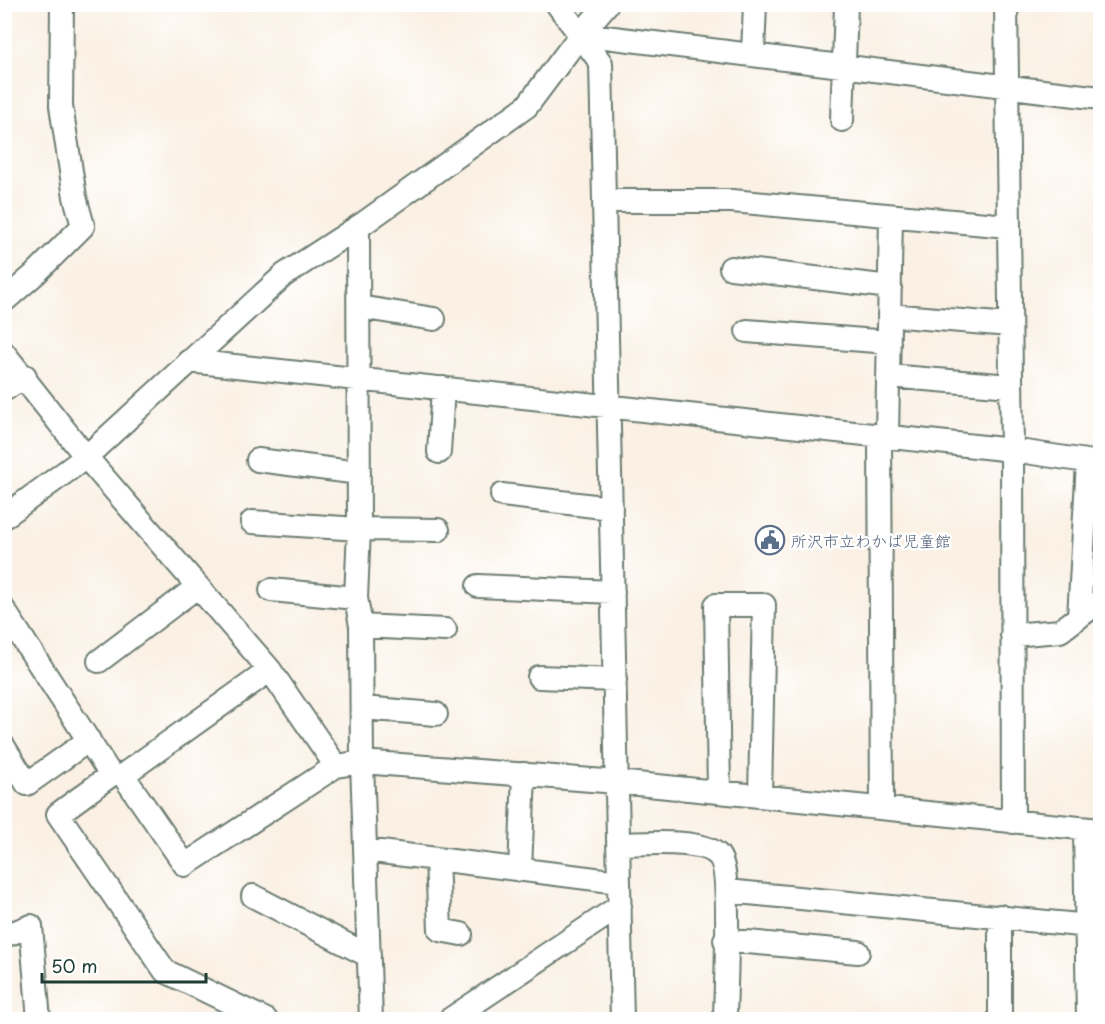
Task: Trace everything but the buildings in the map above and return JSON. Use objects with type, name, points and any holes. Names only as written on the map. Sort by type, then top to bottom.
[{"type":"street","points":[[4,301],[83,226],[75,197],[61,106],[62,4]]},
{"type":"street","points":[[557,4],[601,63],[622,1020]]},
{"type":"street","points":[[4,517],[86,457],[284,275],[358,227],[527,106],[581,34],[607,4]]},
{"type":"street","points":[[753,53],[755,4]]},
{"type":"street","points":[[842,120],[842,67],[846,4]]},
{"type":"street","points":[[1006,4],[1012,450],[1013,822]]},
{"type":"street","points":[[581,34],[753,53],[842,67],[1101,98]]},
{"type":"street","points":[[604,201],[732,201],[1008,226]]},
{"type":"street","points":[[882,808],[884,436],[888,375],[891,216]]},
{"type":"street","points":[[358,227],[359,529],[356,598],[361,626],[362,762],[371,1020]]},
{"type":"street","points":[[731,268],[890,287]]},
{"type":"street","points":[[358,307],[434,319]]},
{"type":"street","points":[[889,315],[1010,325]]},
{"type":"street","points":[[747,331],[889,342]]},
{"type":"street","points":[[4,353],[25,376],[86,457],[270,670],[336,766]]},
{"type":"street","points":[[189,361],[1012,450],[1094,462],[1079,617]]},
{"type":"street","points":[[888,375],[1011,386]]},
{"type":"street","points":[[4,390],[25,376]]},
{"type":"street","points":[[439,452],[443,388]]},
{"type":"street","points":[[258,460],[359,473]]},
{"type":"street","points":[[502,495],[611,508]]},
{"type":"street","points":[[252,522],[359,529],[438,530]]},
{"type":"street","points":[[478,586],[613,592]]},
{"type":"street","points":[[99,661],[197,587]]},
{"type":"street","points":[[271,590],[356,598]]},
{"type":"street","points":[[1012,635],[1060,631],[1101,601]]},
{"type":"street","points":[[719,792],[716,605],[764,605],[760,796]]},
{"type":"street","points":[[4,610],[111,775],[58,814],[165,971],[266,1020]]},
{"type":"street","points":[[361,626],[445,630]]},
{"type":"street","points":[[270,670],[123,775],[185,865],[336,766],[362,762],[617,782],[1093,830],[1093,926],[1088,1020]]},
{"type":"street","points":[[539,677],[615,680]]},
{"type":"street","points":[[362,708],[436,714]]},
{"type":"street","points":[[4,747],[27,784],[89,740]]},
{"type":"street","points":[[520,870],[524,774]]},
{"type":"street","points":[[619,844],[693,845],[718,854],[725,867],[727,891],[725,1020]]},
{"type":"street","points":[[365,850],[620,882]]},
{"type":"street","points":[[437,859],[440,930],[461,934]]},
{"type":"street","points":[[727,891],[1093,926]]},
{"type":"street","points":[[253,896],[369,956]]},
{"type":"street","points":[[449,1020],[620,906]]},
{"type":"street","points":[[999,1020],[1000,916]]},
{"type":"street","points":[[4,936],[31,926],[39,1020]]},
{"type":"street","points":[[725,940],[858,952]]},
{"type":"place","name":"所沢市立わかば児童館","points":[[770,540]]}]
